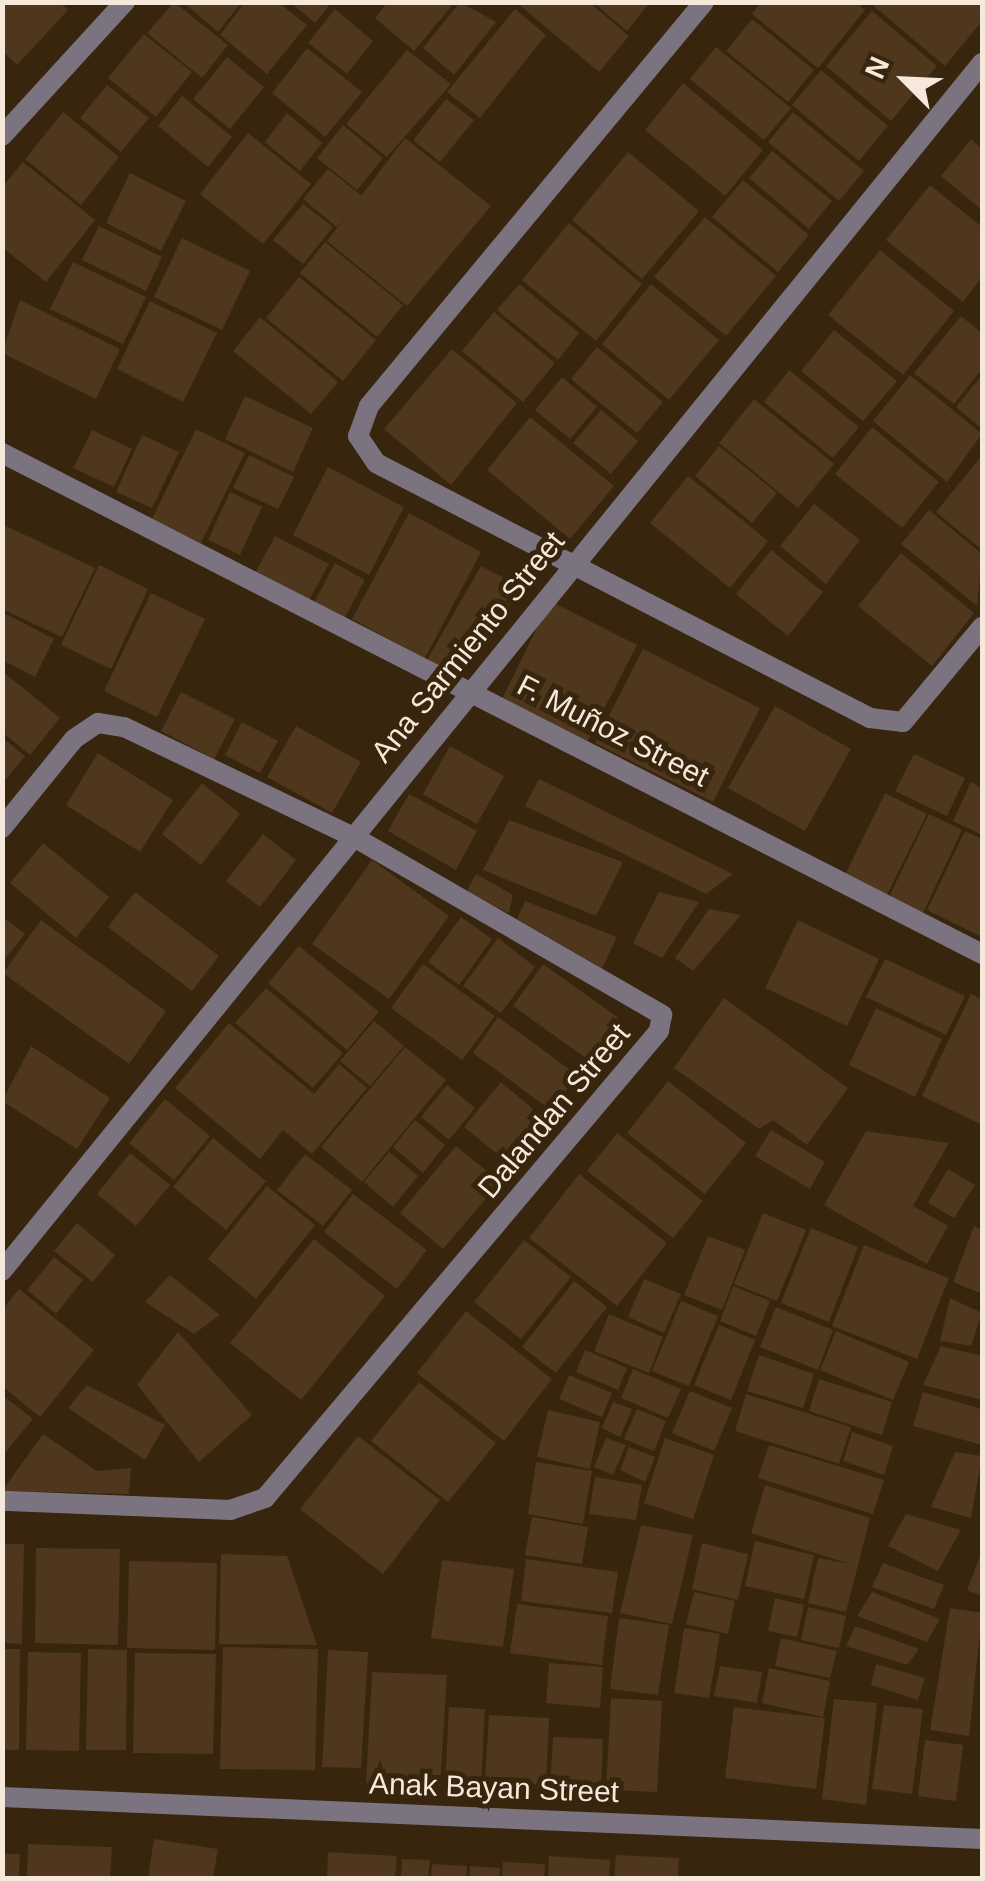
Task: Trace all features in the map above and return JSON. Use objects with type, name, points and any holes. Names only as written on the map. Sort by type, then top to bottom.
[{"type":"street","points":[[2,136],[125,2]]},
{"type":"street","points":[[704,2],[368,406],[358,436],[376,463],[884,722],[904,722],[982,627]]},
{"type":"street","name":"Ana Sarmiento Street","points":[[2,1271],[982,63]]},
{"type":"street","name":"F. Muñoz Street","points":[[2,453],[982,954]]},
{"type":"street","name":"Dalandan Street","points":[[2,828],[74,739],[98,723],[354,837],[659,1008],[659,1031],[265,1498],[231,1510],[2,1501]]},
{"type":"street","name":"Anak Bayan Street","points":[[2,1797],[982,1839]]},
{"type":"building","points":[[2,2],[60,2],[68,10],[17,65],[2,51]]},
{"type":"building","points":[[174,2],[228,45],[202,78],[147,33]]},
{"type":"building","points":[[183,2],[242,2],[218,32]]},
{"type":"building","points":[[245,2],[278,2],[307,25],[267,74],[220,35]]},
{"type":"building","points":[[290,2],[332,2],[315,23]]},
{"type":"building","points":[[388,2],[455,2],[414,51],[375,18]]},
{"type":"building","points":[[460,2],[496,22],[454,75],[423,48]]},
{"type":"building","points":[[516,2],[589,2],[629,36],[599,72]]},
{"type":"building","points":[[593,2],[650,2],[627,31]]},
{"type":"building","points":[[761,2],[856,2],[865,10],[818,68],[752,14]]},
{"type":"building","points":[[869,2],[982,2],[982,21],[945,66]]},
{"type":"building","points":[[335,9],[373,41],[347,74],[308,43]]},
{"type":"building","points":[[515,9],[546,35],[480,118],[447,92]]},
{"type":"building","points":[[872,11],[937,66],[891,121],[826,66]]},
{"type":"building","points":[[752,19],[814,70],[788,102],[726,51]]},
{"type":"building","points":[[144,34],[192,72],[156,117],[108,78]]},
{"type":"building","points":[[716,47],[791,108],[764,140],[690,79]]},
{"type":"building","points":[[307,48],[362,92],[325,137],[272,93]]},
{"type":"building","points":[[407,50],[451,84],[387,157],[346,124]]},
{"type":"building","points":[[227,57],[264,87],[230,129],[193,99]]},
{"type":"building","points":[[821,70],[888,126],[859,161],[792,105]]},
{"type":"building","points":[[683,83],[763,150],[725,196],[645,130]]},
{"type":"building","points":[[107,85],[149,118],[121,152],[80,118]]},
{"type":"building","points":[[182,96],[232,137],[208,167],[158,126]]},
{"type":"building","points":[[446,99],[474,120],[440,162],[413,140]]},
{"type":"building","points":[[63,112],[119,157],[81,205],[25,159]]},
{"type":"building","points":[[793,112],[864,171],[839,201],[768,142]]},
{"type":"building","points":[[287,113],[322,143],[300,171],[265,142]]},
{"type":"building","points":[[343,125],[383,158],[357,190],[317,158]]},
{"type":"building","points":[[248,133],[311,184],[263,244],[200,194]]},
{"type":"building","points":[[405,138],[491,206],[407,306],[327,241]]},
{"type":"building","points":[[971,139],[982,149],[982,210],[941,176]]},
{"type":"building","points":[[772,151],[832,201],[809,229],[749,178]]},
{"type":"building","points":[[628,152],[699,211],[642,279],[572,220]]},
{"type":"building","points":[[23,162],[95,220],[46,282],[2,247],[2,187]]},
{"type":"building","points":[[328,169],[362,196],[337,227],[303,199]]},
{"type":"building","points":[[130,173],[186,201],[161,251],[106,223]]},
{"type":"building","points":[[743,180],[809,235],[778,272],[712,217]]},
{"type":"building","points":[[930,185],[982,227],[982,277],[963,302],[886,240]]},
{"type":"building","points":[[303,204],[333,227],[303,264],[273,240]]},
{"type":"building","points":[[705,217],[776,276],[726,336],[654,277]]},
{"type":"building","points":[[569,223],[642,284],[596,341],[522,280]]},
{"type":"building","points":[[99,226],[162,257],[146,291],[82,260]]},
{"type":"building","points":[[182,238],[250,271],[222,330],[154,297]]},
{"type":"building","points":[[325,242],[403,305],[377,337],[300,273]]},
{"type":"building","points":[[880,250],[954,311],[903,375],[828,315]]},
{"type":"building","points":[[73,262],[146,297],[123,344],[50,309]]},
{"type":"building","points":[[299,277],[376,340],[343,381],[266,318]]},
{"type":"building","points":[[519,284],[579,333],[558,360],[497,310]]},
{"type":"building","points":[[651,284],[719,340],[669,400],[602,344]]},
{"type":"building","points":[[20,300],[120,349],[96,399],[2,353]]},
{"type":"building","points":[[150,301],[217,333],[183,402],[117,369]]},
{"type":"building","points":[[494,312],[555,363],[523,402],[462,351]]},
{"type":"building","points":[[961,316],[982,333],[982,369],[954,404],[914,373]]},
{"type":"building","points":[[260,317],[338,382],[311,414],[233,351]]},
{"type":"building","points":[[834,330],[897,381],[863,421],[801,371]]},
{"type":"building","points":[[597,347],[663,402],[637,433],[571,379]]},
{"type":"building","points":[[452,349],[517,403],[451,485],[384,429]]},
{"type":"building","points":[[789,370],[859,427],[833,458],[764,402]]},
{"type":"building","points":[[910,375],[982,434],[947,482],[873,421]]},
{"type":"building","points":[[982,375],[982,429],[956,407]]},
{"type":"building","points":[[562,377],[597,407],[570,439],[535,410]]},
{"type":"building","points":[[245,396],[313,428],[293,472],[225,439]]},
{"type":"building","points":[[754,399],[834,464],[798,508],[719,443]]},
{"type":"building","points":[[601,410],[638,441],[611,474],[573,443]]},
{"type":"building","points":[[530,417],[614,486],[570,539],[487,470]]},
{"type":"building","points":[[872,427],[939,482],[902,528],[835,474]]},
{"type":"building","points":[[196,429],[245,453],[201,543],[152,519]]},
{"type":"building","points":[[92,430],[132,449],[114,487],[73,468]]},
{"type":"building","points":[[142,435],[179,452],[152,508],[116,492]]},
{"type":"building","points":[[719,446],[777,493],[752,523],[695,476]]},
{"type":"building","points":[[249,455],[294,477],[278,509],[233,488]]},
{"type":"building","points":[[982,455],[982,550],[936,512]]},
{"type":"building","points":[[328,467],[404,507],[369,575],[293,535]]},
{"type":"building","points":[[688,476],[768,541],[730,588],[650,523]]},
{"type":"building","points":[[230,492],[262,507],[240,555],[208,540]]},
{"type":"building","points":[[814,504],[860,540],[826,584],[780,546]]},
{"type":"building","points":[[929,510],[982,554],[977,606],[901,544]]},
{"type":"building","points":[[409,513],[481,552],[425,658],[352,619]]},
{"type":"building","points":[[2,524],[95,568],[62,637],[2,609]]},
{"type":"building","points":[[275,536],[329,564],[309,600],[256,571]]},
{"type":"building","points":[[771,550],[823,592],[788,636],[736,594]]},
{"type":"building","points":[[901,553],[974,613],[932,666],[858,606]]},
{"type":"building","points":[[335,563],[365,580],[344,619],[314,603]]},
{"type":"building","points":[[99,565],[148,589],[111,669],[61,645]]},
{"type":"building","points":[[481,566],[520,586],[492,639],[470,628],[483,636],[461,678],[427,660]]},
{"type":"building","points":[[151,593],[205,619],[157,717],[104,691]]},
{"type":"building","points":[[550,601],[637,645],[585,746],[500,703]]},
{"type":"building","points":[[2,612],[54,639],[35,677],[2,660]]},
{"type":"building","points":[[643,649],[760,708],[713,802],[595,743]]},
{"type":"building","points":[[2,671],[60,718],[30,755],[2,732]]},
{"type":"building","points":[[181,692],[235,719],[214,759],[161,731]]},
{"type":"building","points":[[775,706],[851,749],[805,831],[728,788]]},
{"type":"building","points":[[242,722],[278,741],[260,773],[225,755]]},
{"type":"building","points":[[296,726],[361,762],[332,813],[267,777]]},
{"type":"building","points":[[2,737],[25,756],[2,784]]},
{"type":"building","points":[[450,746],[504,776],[477,824],[423,794]]},
{"type":"building","points":[[98,753],[173,800],[140,852],[66,805]]},
{"type":"building","points":[[914,754],[965,778],[947,816],[895,791]]},
{"type":"building","points":[[539,779],[733,874],[706,894],[525,806]]},
{"type":"building","points":[[971,782],[982,788],[982,835],[953,821]]},
{"type":"building","points":[[202,783],[240,814],[201,865],[162,834]]},
{"type":"building","points":[[885,793],[927,814],[887,895],[845,875]]},
{"type":"building","points":[[409,794],[477,831],[456,870],[388,831]]},
{"type":"building","points":[[929,814],[962,830],[923,913],[889,897]]},
{"type":"building","points":[[509,820],[623,862],[596,916],[483,870]]},
{"type":"building","points":[[965,831],[982,839],[982,937],[927,910]]},
{"type":"building","points":[[263,834],[296,860],[260,907],[226,881]]},
{"type":"building","points":[[43,843],[109,897],[76,938],[10,883]]},
{"type":"building","points":[[372,860],[449,916],[389,999],[312,944]]},
{"type":"building","points":[[476,874],[513,895],[509,913],[466,893]]},
{"type":"building","points":[[135,892],[219,956],[192,991],[108,927]]},
{"type":"building","points":[[659,892],[699,902],[662,958],[633,943]]},
{"type":"building","points":[[525,901],[617,937],[602,968],[517,919]]},
{"type":"building","points":[[709,909],[741,915],[693,971],[675,958]]},
{"type":"building","points":[[2,916],[25,934],[2,963]]},
{"type":"building","points":[[461,917],[492,939],[459,985],[428,962]]},
{"type":"building","points":[[41,920],[166,1011],[129,1064],[3,973]]},
{"type":"building","points":[[798,920],[879,959],[847,1026],[765,988]]},
{"type":"building","points":[[498,938],[535,967],[501,1013],[463,986]]},
{"type":"building","points":[[299,946],[379,1012],[347,1050],[268,983]]},
{"type":"building","points":[[885,959],[965,996],[946,1035],[866,997]]},
{"type":"building","points":[[423,964],[495,1016],[462,1060],[391,1008]]},
{"type":"building","points":[[543,964],[620,1019],[590,1061],[513,1006]]},
{"type":"building","points":[[266,988],[343,1053],[313,1088],[235,1023]]},
{"type":"building","points":[[971,994],[982,999],[982,1125],[922,1096]]},
{"type":"building","points":[[724,998],[848,1088],[807,1145],[773,1120],[759,1129],[674,1068]]},
{"type":"building","points":[[876,1008],[942,1039],[915,1097],[849,1065]]},
{"type":"building","points":[[498,1017],[577,1075],[552,1111],[473,1053]]},
{"type":"building","points":[[374,1021],[404,1046],[370,1086],[340,1061]]},
{"type":"building","points":[[229,1023],[314,1094],[339,1064],[367,1088],[312,1154],[283,1130],[260,1159],[175,1088]]},
{"type":"building","points":[[31,1046],[110,1098],[77,1149],[2,1101]]},
{"type":"building","points":[[405,1047],[446,1080],[362,1182],[321,1147]]},
{"type":"building","points":[[668,1081],[746,1143],[705,1194],[627,1133]]},
{"type":"building","points":[[501,1082],[545,1119],[508,1163],[464,1127]]},
{"type":"building","points":[[447,1085],[475,1108],[449,1140],[421,1117]]},
{"type":"building","points":[[165,1099],[210,1136],[174,1180],[129,1143]]},
{"type":"building","points":[[415,1120],[445,1145],[423,1173],[393,1147]]},
{"type":"building","points":[[771,1130],[825,1162],[810,1189],[755,1156]]},
{"type":"building","points":[[866,1131],[949,1143],[913,1206],[948,1226],[927,1264],[824,1205]]},
{"type":"building","points":[[617,1133],[703,1201],[673,1238],[587,1171]]},
{"type":"building","points":[[213,1138],[266,1181],[226,1230],[173,1187]]},
{"type":"building","points":[[456,1146],[500,1182],[443,1249],[400,1213]]},
{"type":"building","points":[[389,1152],[418,1176],[393,1207],[364,1182]]},
{"type":"building","points":[[130,1153],[170,1185],[136,1226],[97,1194]]},
{"type":"building","points":[[305,1154],[352,1190],[323,1226],[277,1190]]},
{"type":"building","points":[[948,1169],[975,1185],[954,1218],[928,1203]]},
{"type":"building","points":[[579,1174],[667,1243],[617,1306],[529,1238]]},
{"type":"building","points":[[267,1186],[315,1225],[256,1299],[208,1259]]},
{"type":"building","points":[[353,1194],[427,1250],[397,1289],[324,1232]]},
{"type":"building","points":[[763,1213],[806,1230],[777,1301],[734,1284]]},
{"type":"building","points":[[77,1223],[115,1255],[93,1282],[54,1251]]},
{"type":"building","points":[[974,1226],[982,1230],[982,1294],[953,1282]]},
{"type":"building","points":[[811,1228],[858,1247],[829,1322],[781,1303]]},
{"type":"building","points":[[708,1236],[745,1250],[722,1310],[684,1295]]},
{"type":"building","points":[[314,1239],[385,1296],[301,1400],[230,1343]]},
{"type":"building","points":[[524,1240],[571,1277],[521,1339],[474,1302]]},
{"type":"building","points":[[864,1245],[949,1278],[917,1359],[832,1326]]},
{"type":"building","points":[[54,1257],[83,1280],[56,1314],[27,1290]]},
{"type":"building","points":[[170,1275],[220,1315],[194,1334],[145,1302]]},
{"type":"building","points":[[644,1279],[681,1294],[664,1333],[628,1317]]},
{"type":"building","points":[[574,1281],[607,1307],[556,1373],[522,1347]]},
{"type":"building","points":[[733,1286],[770,1301],[756,1336],[720,1321]]},
{"type":"building","points":[[19,1289],[94,1350],[40,1417],[2,1386],[2,1310]]},
{"type":"building","points":[[950,1298],[982,1313],[971,1346],[940,1341]]},
{"type":"building","points":[[681,1301],[718,1316],[689,1386],[652,1371]]},
{"type":"building","points":[[776,1307],[833,1330],[818,1370],[760,1347]]},
{"type":"building","points":[[466,1311],[552,1379],[504,1441],[417,1373]]},
{"type":"building","points":[[609,1314],[663,1337],[649,1373],[594,1351]]},
{"type":"building","points":[[719,1325],[755,1340],[731,1400],[694,1385]]},
{"type":"building","points":[[836,1331],[909,1362],[893,1400],[820,1370]]},
{"type":"building","points":[[178,1332],[252,1415],[199,1462],[137,1385]]},
{"type":"building","points":[[941,1346],[982,1356],[982,1400],[923,1385]]},
{"type":"building","points":[[585,1350],[627,1368],[618,1390],[576,1372]]},
{"type":"building","points":[[759,1355],[814,1374],[803,1408],[747,1391]]},
{"type":"building","points":[[633,1369],[681,1389],[668,1418],[621,1398]]},
{"type":"building","points":[[569,1375],[612,1393],[602,1417],[559,1399]]},
{"type":"building","points":[[819,1379],[892,1402],[882,1435],[809,1411]]},
{"type":"building","points":[[419,1382],[496,1443],[448,1502],[371,1441]]},
{"type":"building","points":[[87,1385],[165,1425],[145,1460],[68,1408]]},
{"type":"building","points":[[690,1391],[732,1408],[714,1451],[672,1433]]},
{"type":"building","points":[[923,1392],[982,1409],[982,1445],[913,1426]]},
{"type":"building","points":[[746,1394],[851,1427],[839,1464],[735,1431]]},
{"type":"building","points":[[2,1395],[33,1419],[5,1453],[2,1451]]},
{"type":"building","points":[[613,1402],[632,1409],[620,1437],[602,1428]]},
{"type":"building","points":[[637,1409],[666,1421],[654,1451],[624,1439]]},
{"type":"building","points":[[548,1410],[600,1422],[590,1469],[537,1457]]},
{"type":"building","points":[[852,1432],[893,1446],[884,1475],[843,1461]]},
{"type":"building","points":[[43,1434],[97,1471],[131,1468],[129,1494],[2,1491]]},
{"type":"building","points":[[358,1436],[440,1500],[383,1574],[300,1509]]},
{"type":"building","points":[[606,1438],[626,1445],[613,1475],[594,1467]]},
{"type":"building","points":[[665,1438],[714,1455],[693,1519],[644,1503]]},
{"type":"building","points":[[769,1445],[884,1480],[873,1514],[758,1478]]},
{"type":"building","points":[[629,1447],[655,1457],[645,1482],[620,1470]]},
{"type":"building","points":[[955,1452],[982,1456],[971,1518],[931,1507]]},
{"type":"building","points":[[536,1462],[592,1471],[583,1524],[528,1514]]},
{"type":"building","points":[[595,1477],[642,1485],[636,1520],[589,1514]]},
{"type":"building","points":[[765,1485],[870,1518],[846,1612],[808,1603],[818,1558],[850,1564],[751,1533]]},
{"type":"building","points":[[906,1514],[961,1530],[938,1571],[888,1546]]},
{"type":"building","points":[[532,1517],[588,1527],[582,1564],[525,1555]]},
{"type":"building","points":[[641,1525],[693,1535],[672,1624],[620,1613]]},
{"type":"building","points":[[755,1541],[814,1555],[804,1599],[745,1586]]},
{"type":"building","points":[[702,1543],[748,1554],[738,1600],[692,1589]]},
{"type":"building","points":[[2,1544],[24,1544],[22,1644],[2,1643]]},
{"type":"building","points":[[36,1548],[120,1549],[118,1645],[35,1643]]},
{"type":"building","points":[[982,1551],[982,1596],[967,1590]]},
{"type":"building","points":[[221,1554],[287,1556],[317,1645],[219,1644]]},
{"type":"building","points":[[526,1559],[618,1572],[612,1613],[521,1601]]},
{"type":"building","points":[[442,1560],[514,1569],[503,1647],[431,1638]]},
{"type":"building","points":[[129,1561],[217,1563],[215,1650],[127,1648]]},
{"type":"building","points":[[883,1563],[944,1585],[934,1609],[872,1587]]},
{"type":"building","points":[[694,1592],[735,1601],[728,1634],[686,1624]]},
{"type":"building","points":[[872,1592],[940,1619],[927,1642],[857,1616]]},
{"type":"building","points":[[775,1598],[804,1605],[797,1637],[768,1631]]},
{"type":"building","points":[[517,1604],[608,1616],[602,1665],[510,1653]]},
{"type":"building","points":[[808,1607],[846,1616],[839,1648],[801,1640]]},
{"type":"building","points":[[950,1608],[982,1613],[969,1736],[930,1730]]},
{"type":"building","points":[[619,1618],[669,1625],[658,1695],[610,1689]]},
{"type":"building","points":[[855,1626],[919,1649],[907,1665],[846,1646]]},
{"type":"building","points":[[684,1628],[720,1634],[709,1698],[674,1693]]},
{"type":"building","points":[[781,1638],[837,1651],[830,1678],[775,1666]]},
{"type":"building","points":[[223,1647],[318,1649],[315,1770],[220,1769]]},
{"type":"building","points":[[2,1649],[20,1649],[19,1750],[2,1750]]},
{"type":"building","points":[[88,1649],[127,1650],[126,1750],[86,1750]]},
{"type":"building","points":[[328,1650],[368,1652],[361,1768],[322,1767]]},
{"type":"building","points":[[28,1652],[81,1653],[79,1751],[26,1750]]},
{"type":"building","points":[[135,1653],[216,1654],[213,1754],[133,1753]]},
{"type":"building","points":[[549,1663],[603,1667],[600,1708],[546,1703]]},
{"type":"building","points":[[876,1664],[925,1678],[918,1700],[871,1685]]},
{"type":"building","points":[[720,1666],[762,1672],[757,1703],[714,1696]]},
{"type":"building","points":[[769,1668],[830,1681],[823,1717],[762,1703]]},
{"type":"building","points":[[372,1672],[447,1675],[440,1786],[366,1783]]},
{"type":"building","points":[[611,1698],[662,1701],[657,1792],[606,1790]]},
{"type":"building","points":[[834,1699],[877,1703],[866,1805],[822,1799]]},
{"type":"building","points":[[884,1705],[923,1709],[912,1794],[872,1789]]},
{"type":"building","points":[[449,1707],[485,1709],[481,1785],[445,1783]]},
{"type":"building","points":[[734,1707],[825,1718],[816,1789],[725,1778]]},
{"type":"building","points":[[489,1715],[549,1718],[546,1785],[485,1781]]},
{"type":"building","points":[[553,1737],[603,1739],[601,1789],[550,1787]]},
{"type":"building","points":[[925,1740],[963,1745],[956,1801],[918,1796]]},
{"type":"building","points":[[154,1839],[218,1849],[213,1878],[148,1878]]},
{"type":"building","points":[[28,1844],[112,1847],[110,1878],[27,1878]]},
{"type":"building","points":[[328,1852],[397,1856],[395,1878],[327,1878]]},
{"type":"building","points":[[2,1854],[20,1854],[19,1878],[2,1878]]},
{"type":"building","points":[[616,1855],[679,1858],[678,1878],[614,1878]]},
{"type":"building","points":[[549,1856],[610,1860],[609,1878],[548,1878]]},
{"type":"building","points":[[402,1859],[430,1860],[428,1878],[401,1878]]},
{"type":"building","points":[[503,1862],[545,1864],[544,1878],[502,1878]]},
{"type":"building","points":[[432,1864],[467,1866],[466,1878],[431,1878]]},
{"type":"building","points":[[470,1866],[500,1868],[499,1878],[469,1878]]}]
